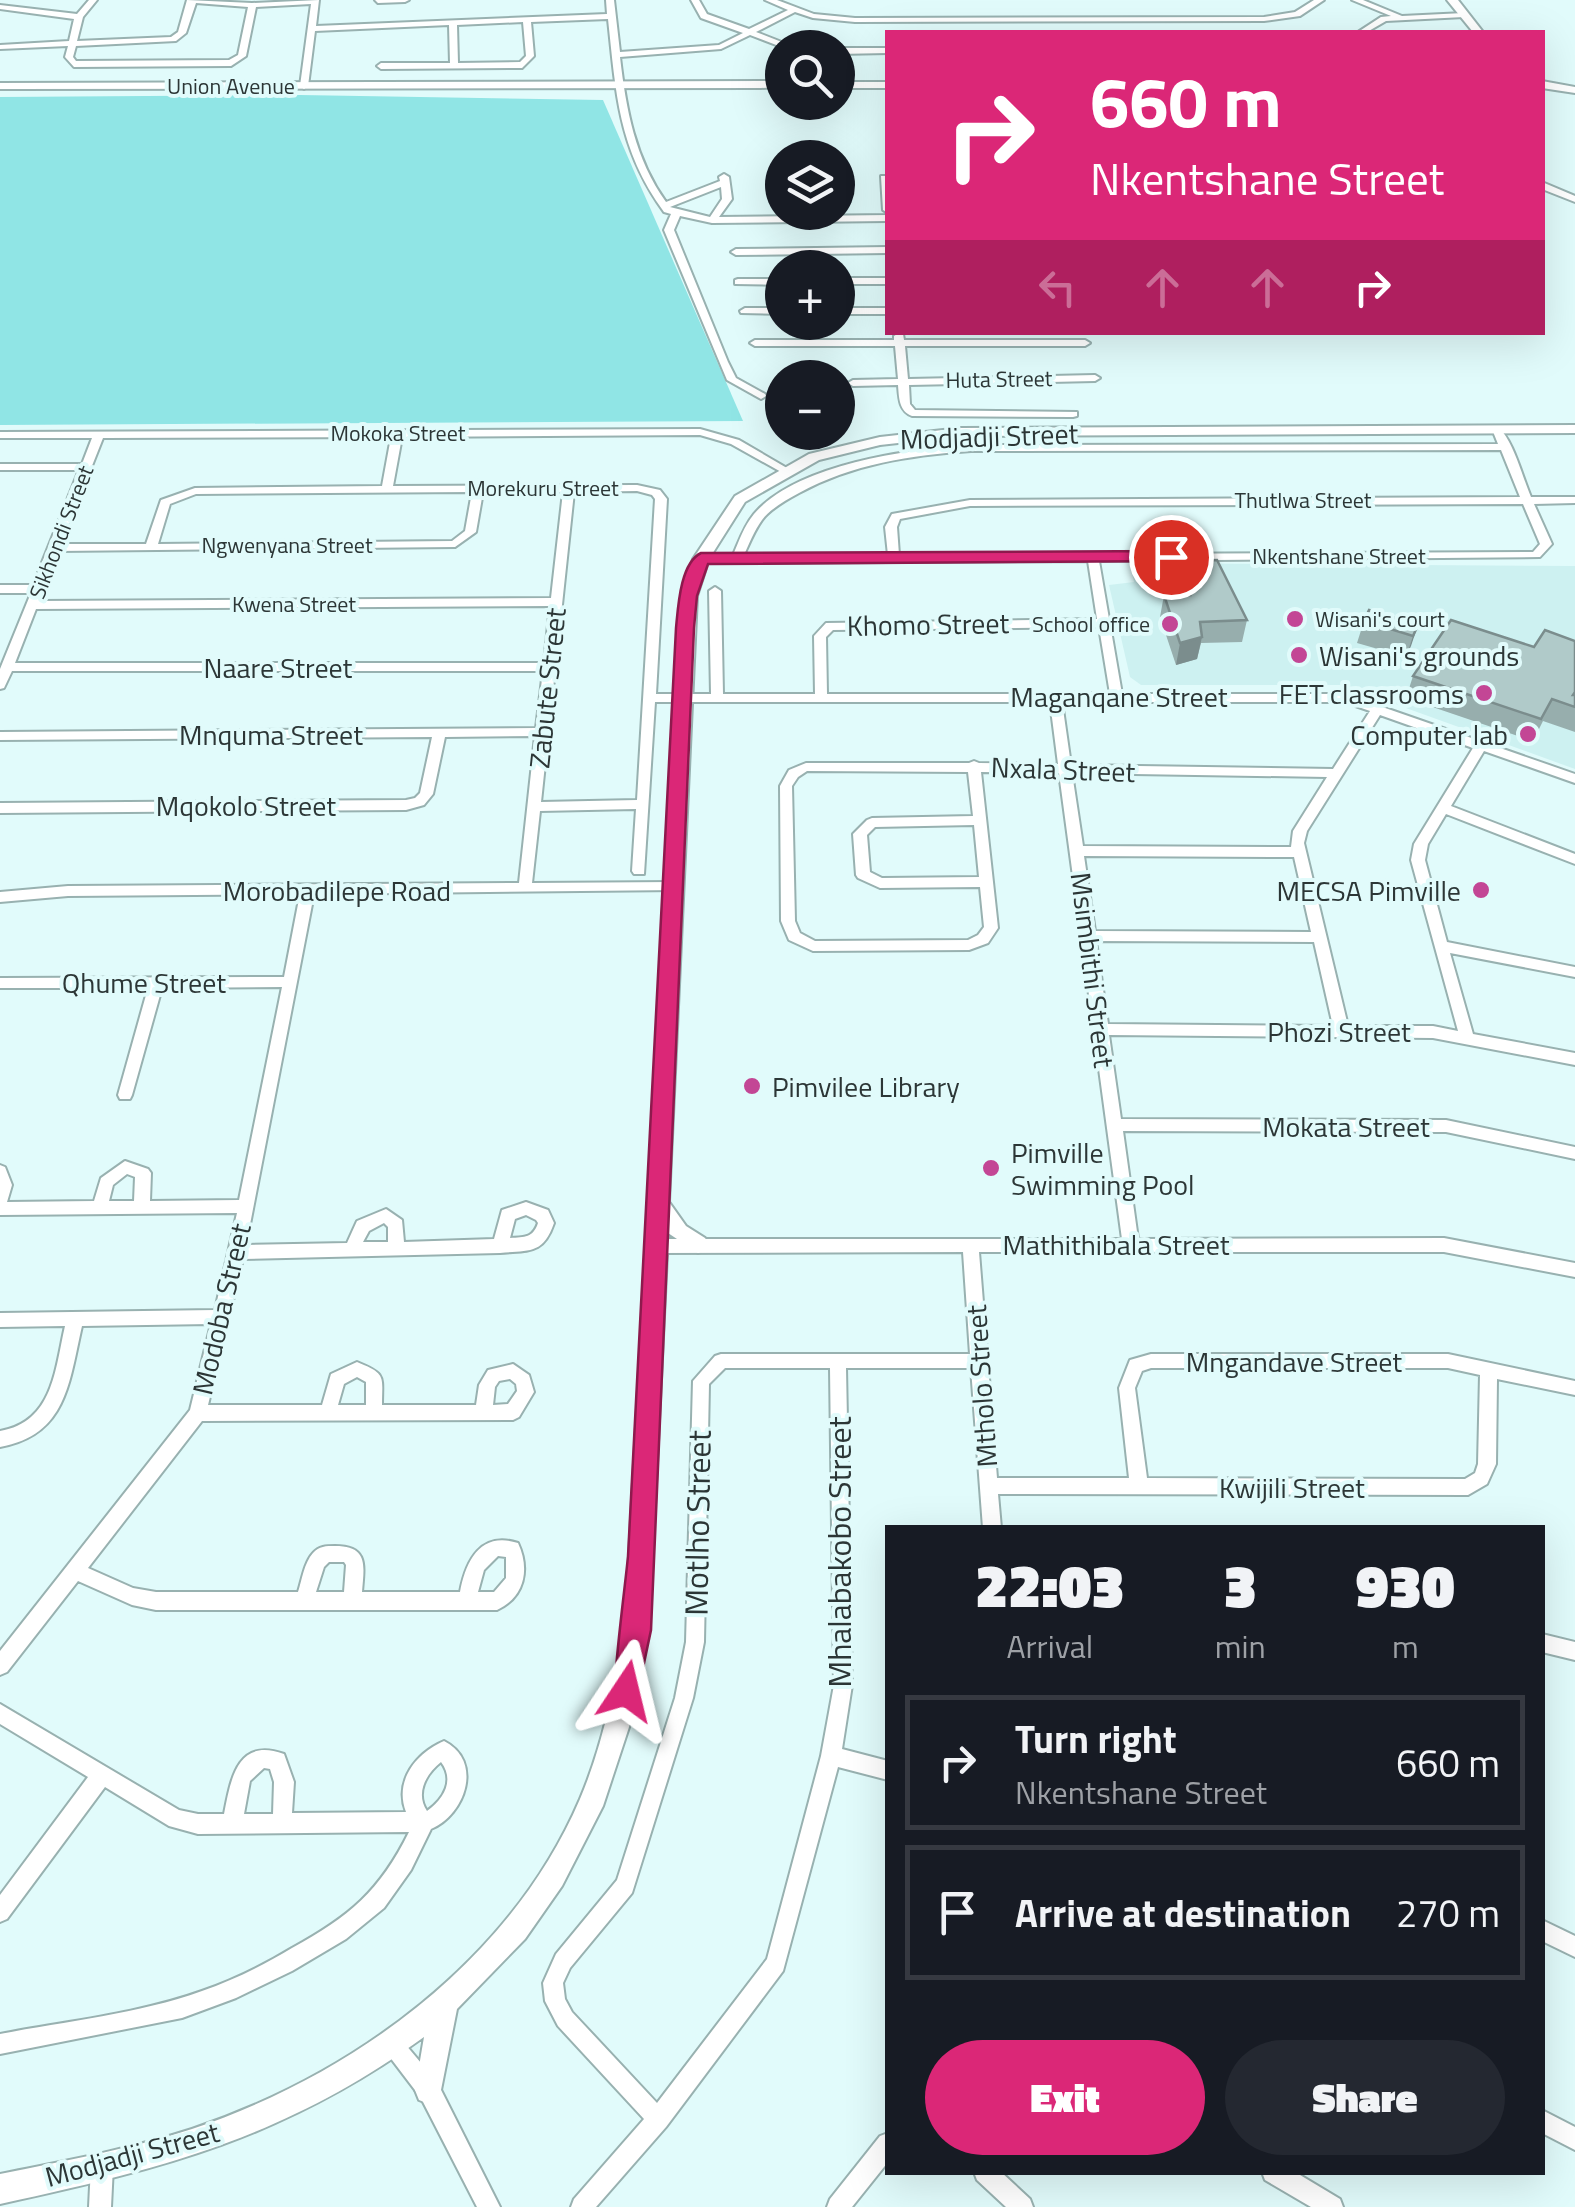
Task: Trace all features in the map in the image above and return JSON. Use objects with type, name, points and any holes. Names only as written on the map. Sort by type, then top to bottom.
[{"type":"street","points":[[93,0],[79,17],[71,44],[69,61],[79,65],[227,64],[242,56],[252,5]]},
{"type":"street","points":[[0,48],[178,37],[192,0],[252,5],[315,1],[304,86]]},
{"type":"street","points":[[374,26],[378,1],[405,0]]},
{"type":"street","points":[[610,0],[635,155],[664,206],[676,214],[712,220],[765,218]]},
{"type":"street","points":[[695,0],[700,14],[765,39]]},
{"type":"street","points":[[770,0],[793,10],[840,20],[1264,19],[1301,12],[1320,0]]},
{"type":"street","points":[[1008,0],[1011,19]]},
{"type":"street","points":[[1356,0],[1402,18]]},
{"type":"street","points":[[1452,0],[1476,30]]},
{"type":"street","points":[[0,8],[79,17]]},
{"type":"street","points":[[618,56],[704,51],[751,34],[793,10]]},
{"type":"street","points":[[1365,30],[1384,19],[1464,15]]},
{"type":"street","points":[[312,29],[612,16]]},
{"type":"street","points":[[381,66],[526,62],[530,56],[527,20]]},
{"type":"street","points":[[453,22],[454,65]]},
{"type":"street","points":[[855,50],[885,50]]},
{"type":"street","points":[[1545,84],[1575,82]]},
{"type":"street","name":"Union Avenue","points":[[0,86],[765,84]]},
{"type":"street","points":[[855,85],[885,85]]},
{"type":"street","points":[[884,178],[885,186]]},
{"type":"street","points":[[664,206],[724,180],[727,199],[712,220]]},
{"type":"street","points":[[1545,186],[1575,200]]},
{"type":"street","points":[[676,214],[669,230],[732,380],[761,396]]},
{"type":"street","points":[[855,217],[885,218]]},
{"type":"street","points":[[736,252],[885,250]]},
{"type":"street","points":[[855,281],[885,280]]},
{"type":"street","points":[[738,282],[765,282]]},
{"type":"street","points":[[745,312],[765,312]]},
{"type":"street","points":[[855,312],[885,312]]},
{"type":"street","points":[[755,343],[899,337],[1086,342]]},
{"type":"street","points":[[899,337],[907,410],[916,414],[1072,414]]},
{"type":"street","name":"Huta Street","points":[[855,383],[1094,378]]},
{"type":"street","name":"Nkentshane Street","points":[[701,559],[1530,556],[1542,551],[1546,544],[1497,429]]},
{"type":"street","name":"Modjadji Street","points":[[0,2189],[193,2143],[261,2115],[393,2045],[514,1934],[554,1876],[584,1819],[610,1750],[637,1630],[688,596],[701,559],[733,506],[786,471],[845,448],[948,432],[1575,429]]},
{"type":"street","name":"Mokoka Street","points":[[0,435],[700,432],[735,442],[786,471]]},
{"type":"street","points":[[387,489],[397,433]]},
{"type":"street","name":"Sikhondi Street","points":[[0,684],[99,434]]},
{"type":"street","points":[[737,559],[760,516],[774,505],[845,466],[909,455],[965,448],[1506,446]]},
{"type":"street","points":[[0,468],[86,468]]},
{"type":"street","name":"Morekuru Street","points":[[151,546],[165,502],[187,492],[569,488],[654,491],[661,500],[638,871]]},
{"type":"street","name":"Zabute Street","points":[[526,888],[569,488]]},
{"type":"street","name":"Ngwenyana Street","points":[[54,548],[455,544],[470,532],[478,489]]},
{"type":"street","name":"Thutlwa Street","points":[[894,558],[890,526],[896,516],[970,502],[1575,500]]},
{"type":"street","points":[[1092,557],[1116,696]]},
{"type":"street","points":[[0,590],[37,590]]},
{"type":"street","points":[[716,591],[717,698]]},
{"type":"street","name":"Kwena Street","points":[[32,605],[556,602]]},
{"type":"street","name":"Khomo Street","points":[[821,698],[820,636],[830,626],[1103,623]]},
{"type":"street","name":"Naare Street","points":[[8,667],[548,666]]},
{"type":"street","name":"Maganqane Street","points":[[648,698],[1310,694],[1346,698],[1378,708],[1575,780]]},
{"type":"street","name":"Msimbithi Street","points":[[1055,696],[1131,1244]]},
{"type":"street","points":[[1342,1031],[1298,852],[1300,831],[1378,708]]},
{"type":"street","name":"Mnquma Street","points":[[0,736],[542,732]]},
{"type":"street","name":"Mqokolo Street","points":[[0,808],[420,802],[426,794],[439,733]]},
{"type":"street","points":[[1466,1036],[1418,860],[1421,844],[1481,746]]},
{"type":"street","points":[[974,765],[985,882],[880,883],[863,875],[860,834],[872,823],[978,820]]},
{"type":"street","name":"Nxala Street","points":[[985,882],[991,928],[977,943],[812,946],[796,939],[788,921],[786,786],[792,774],[806,767],[974,765],[1066,766],[1087,772],[1335,772]]},
{"type":"street","points":[[536,807],[642,804]]},
{"type":"street","points":[[1445,809],[1575,858]]},
{"type":"street","points":[[1078,851],[1298,852]]},
{"type":"street","name":"Morobadilepe Road","points":[[0,896],[53,892],[674,888]]},
{"type":"street","name":"Modoba Street","points":[[0,1666],[78,1572],[198,1413],[236,1252],[308,890]]},
{"type":"street","points":[[1090,936],[1318,936]]},
{"type":"street","points":[[1443,946],[1575,972]]},
{"type":"street","name":"Qhume Street","points":[[0,984],[288,982]]},
{"type":"street","points":[[125,1095],[156,984]]},
{"type":"street","name":"Phozi Street","points":[[1101,1030],[1466,1036],[1575,1059]]},
{"type":"street","name":"Mokata Street","points":[[1113,1125],[1446,1126],[1575,1153]]},
{"type":"street","points":[[100,1208],[106,1182],[114,1172],[136,1167],[145,1182],[142,1208]]},
{"type":"street","points":[[0,1171],[4,1185],[0,1200]]},
{"type":"street","points":[[657,1202],[679,1232],[698,1244]]},
{"type":"street","points":[[0,1208],[244,1206]]},
{"type":"street","points":[[352,1248],[364,1226],[386,1215],[396,1225],[396,1248]]},
{"type":"street","name":"Mtholo Street","points":[[970,1244],[992,1525]]},
{"type":"street","name":"Mathithibala Street","points":[[655,1246],[1444,1245],[1575,1270]]},
{"type":"street","points":[[236,1252],[500,1246]]},
{"type":"street","points":[[0,1320],[220,1317]]},
{"type":"street","points":[[0,1439],[15,1439],[36,1428],[51,1409],[75,1319]]},
{"type":"street","name":"Motlho Street","points":[[658,2119],[565,2019],[555,2001],[553,1983],[563,1961],[624,1886],[684,1698],[695,1642],[700,1380],[719,1361],[979,1361]]},
{"type":"street","name":"Mhalabakobo Street","points":[[582,2207],[658,2119],[776,1964],[831,1756],[842,1686],[838,1361]]},
{"type":"street","name":"Mngandave Street","points":[[1139,1487],[1127,1388],[1136,1366],[1151,1361],[1420,1361],[1489,1368],[1575,1388]]},
{"type":"street","name":"Kwijili Street","points":[[988,1486],[1470,1486],[1482,1478],[1486,1464],[1489,1368]]},
{"type":"street","points":[[328,1413],[337,1379],[357,1369],[374,1378],[374,1413]]},
{"type":"street","points":[[198,1413],[483,1412]]},
{"type":"street","points":[[305,1602],[316,1562],[337,1551],[348,1554],[355,1562],[352,1601]]},
{"type":"street","points":[[78,1572],[142,1599],[468,1600]]},
{"type":"street","points":[[1545,1644],[1575,1651]]},
{"type":"street","points":[[0,1713],[176,1819],[232,1823],[424,1822],[405,1864],[374,1904],[330,1937],[241,1984],[184,2008],[0,2044]]},
{"type":"street","points":[[831,1756],[885,1770]]},
{"type":"street","points":[[232,1823],[241,1776],[262,1758],[277,1761],[282,1770],[282,1822]]},
{"type":"street","points":[[0,1912],[101,1776]]},
{"type":"street","points":[[1545,1931],[1575,1946]]},
{"type":"street","points":[[428,2090],[444,2002]]},
{"type":"street","points":[[393,2045],[428,2090],[489,2207]]},
{"type":"street","points":[[1545,2122],[1575,2138]]},
{"type":"street","points":[[838,2207],[885,2148]]},
{"type":"street","points":[[100,2207],[102,2166]]},
{"type":"street","points":[[988,2175],[1022,2207]]},
{"type":"street","points":[[1278,2175],[1332,2207]]},
{"type":"shaded area","points":[[300,95],[603,100],[743,421],[0,425],[0,97]]},
{"type":"shaded area","points":[[1130,563],[1575,566],[1575,769],[1342,685],[1141,685],[1130,677],[1109,585],[1134,582]]},
{"type":"building","points":[[1217,560],[1247,620],[1200,622],[1202,637],[1180,643],[1164,595],[1190,595],[1179,561]]},
{"type":"building","points":[[1369,610],[1418,625],[1413,636],[1364,621]]},
{"type":"building","points":[[1451,620],[1534,647],[1545,630],[1575,641],[1575,707],[1552,699],[1541,719],[1413,676]]},
{"type":"place","name":"Wisani's court","points":[[1295,619]]},
{"type":"place","name":"School office","points":[[1170,624]]},
{"type":"place","name":"Wisani's grounds","points":[[1299,655]]},
{"type":"place","name":"FET classrooms","points":[[1484,693]]},
{"type":"place","name":"Computer lab","points":[[1528,734]]},
{"type":"place","name":"MECSA Pimville","points":[[1481,890]]},
{"type":"place","name":"Pimvilee Library","points":[[752,1086]]},
{"type":"place","name":"Pimville Swimming Pool","points":[[991,1168]]},
{"type":"route","points":[[626,1691],[637,1630],[642,1556],[685,628],[688,596],[701,559],[1171,557]]}]
